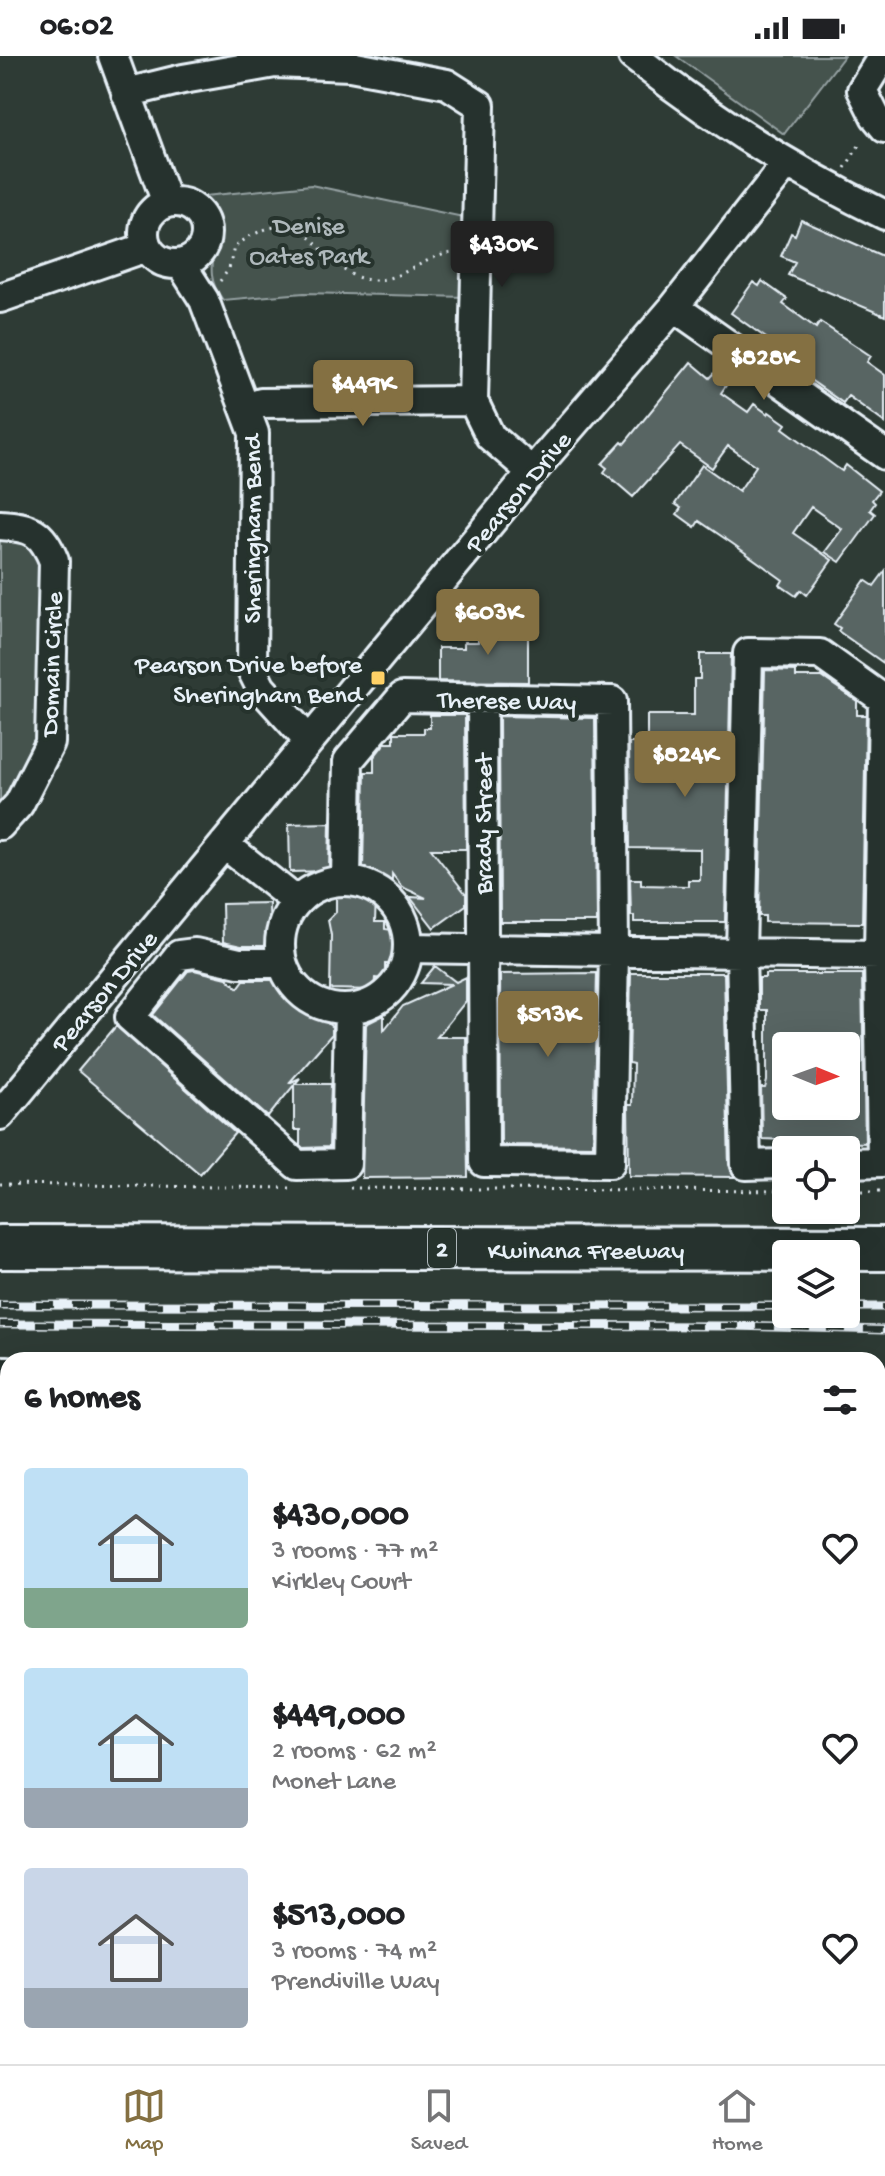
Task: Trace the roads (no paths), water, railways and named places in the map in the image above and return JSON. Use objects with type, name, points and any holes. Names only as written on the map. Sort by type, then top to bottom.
[{"type":"highway","name":"Kwinana Freeway","points":[[0,1247],[885,1249]]},
{"type":"street","points":[[113,56],[167,203]]},
{"type":"street","points":[[633,56],[675,90],[787,163],[885,215]]},
{"type":"street","points":[[883,56],[862,90],[885,128]]},
{"type":"street","points":[[126,93],[183,79],[275,63],[350,66],[447,84],[480,105],[473,401],[490,436],[532,472]]},
{"type":"street","name":"Pearson Drive","points":[[0,1115],[532,472],[674,307],[787,163]]},
{"type":"street","points":[[167,203],[188,205],[197,211],[204,222],[207,233],[200,253],[192,260],[170,264],[160,260],[147,247],[144,237],[149,216],[167,203]]},
{"type":"street","points":[[0,298],[147,247]]},
{"type":"street","name":"Sheringham Bend","points":[[181,264],[204,300],[254,433],[252,670],[261,688],[309,741]]},
{"type":"street","points":[[674,307],[885,455]]},
{"type":"street","points":[[245,408],[261,403],[473,401]]},
{"type":"street","name":"Domain Circle","points":[[0,525],[24,526],[37,533],[48,546],[54,561],[50,743],[19,804],[0,825]]},
{"type":"street","points":[[772,1164],[746,1165],[741,953],[748,653],[820,654],[883,699],[879,955],[882,1162],[860,1163]]},
{"type":"street","name":"Therese Way","points":[[346,881],[348,761],[402,697],[612,701],[614,952]]},
{"type":"street","name":"Brady Street","points":[[482,698],[484,1162],[610,1163],[614,952]]},
{"type":"street","points":[[224,844],[296,901]]},
{"type":"street","points":[[328,882],[366,884],[384,894],[406,928],[408,948],[405,966],[390,990],[367,1006],[349,1010],[327,1008],[307,998],[291,983],[281,963],[279,941],[284,920],[296,901],[311,889],[328,882]]},
{"type":"street","points":[[408,948],[879,955]]},
{"type":"street","points":[[281,963],[239,963],[195,953],[179,955],[130,1017],[297,1165],[346,1164],[349,1010]]},
{"type":"railway","points":[[0,1305],[772,1306]]},
{"type":"railway","points":[[860,1307],[885,1307]]},
{"type":"railway","points":[[0,1324],[732,1326],[885,1330]]},
{"type":"place","name":"Pearson Drive before Sheringham Bend","points":[[378,678]]},
{"type":"park label","name":"Denise Oates Park","points":[[309,239]]}]
